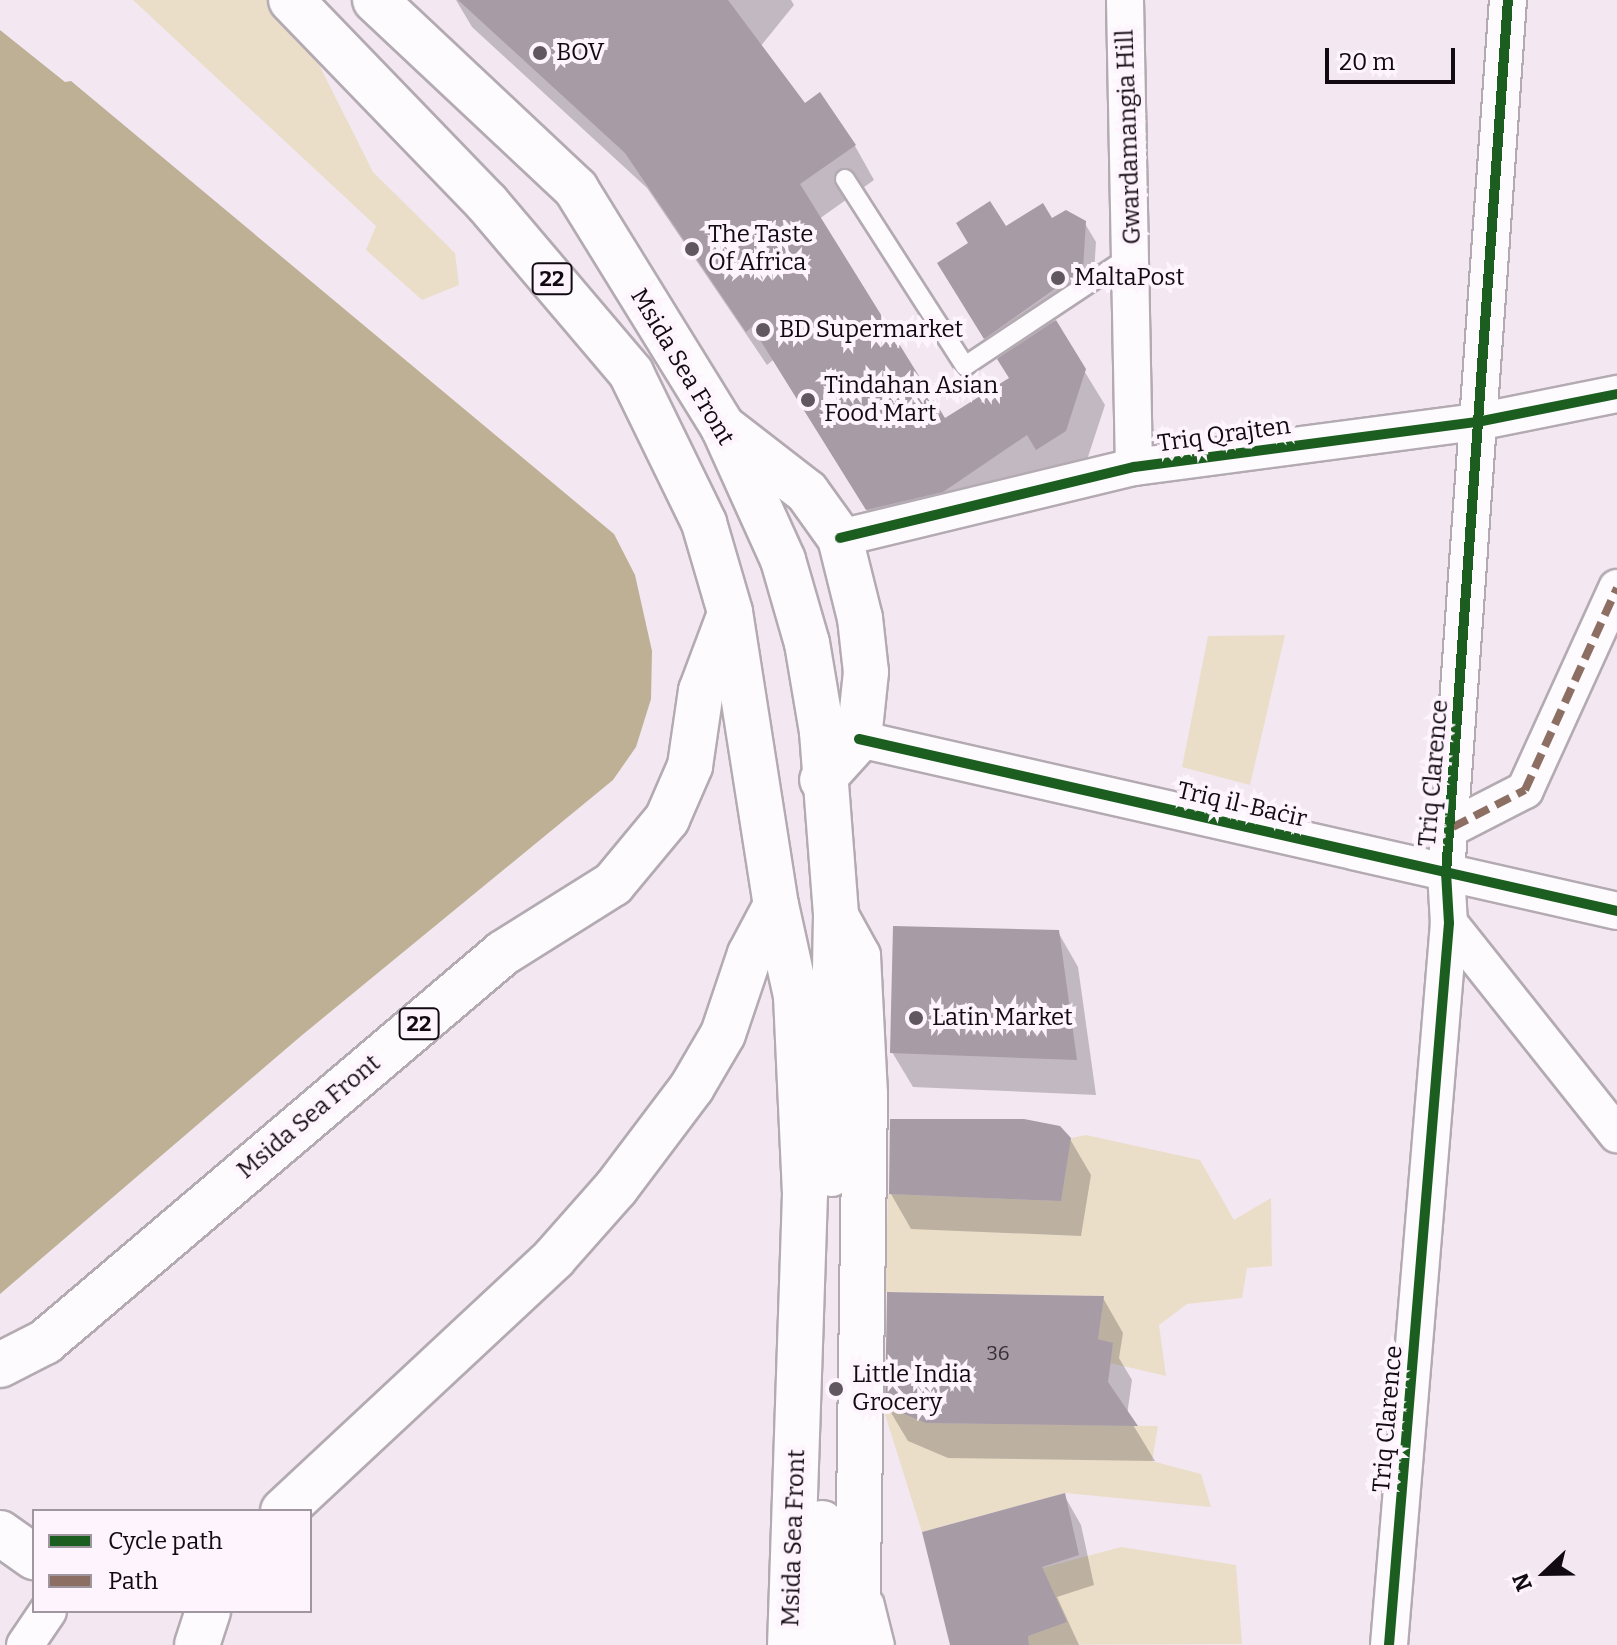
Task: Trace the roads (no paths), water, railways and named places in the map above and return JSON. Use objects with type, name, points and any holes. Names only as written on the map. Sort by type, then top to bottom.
[{"type":"main road","name":"Msida Sea Front","points":[[291,0],[487,203],[631,373],[704,523],[730,612],[776,905],[796,996],[805,1194],[790,1645]]},
{"type":"main road","name":"Msida Sea Front","points":[[375,0],[576,189],[723,427],[783,560],[807,643],[822,732],[822,780],[836,916],[823,1645]]},
{"type":"main road","points":[[723,427],[807,492],[840,538],[860,618],[866,672],[859,739],[822,780]]},
{"type":"main road","name":"Msida Sea Front","points":[[0,1365],[45,1342],[503,953],[613,884],[667,819],[690,766],[701,691],[730,612]]},
{"type":"main road","points":[[285,1509],[554,1258],[616,1188],[692,1087],[723,1034],[750,954],[776,905]]},
{"type":"main road","name":"Msida Sea Front","points":[[836,916],[858,956],[864,1049],[857,1645]]},
{"type":"main road","points":[[0,1533],[32,1556]]},
{"type":"main road","points":[[197,1645],[207,1613]]},
{"type":"street","name":"Gwardamangia Hill","points":[[1125,0],[1134,467]]},
{"type":"street","name":"Triq Clarence","points":[[1389,1645],[1449,923],[1446,873],[1453,827],[1477,422],[1508,0]]},
{"type":"street","name":"Triq Qrajten","points":[[840,538],[1134,467],[1477,422],[1617,394]]},
{"type":"street","points":[[1453,827],[1525,790],[1617,588]]},
{"type":"street","name":"Triq il-Baċir","points":[[859,739],[1617,911]]},
{"type":"street","points":[[1449,923],[1617,1134]]},
{"type":"street","points":[[25,1645],[47,1613]]},
{"type":"lane","points":[[845,179],[965,366],[1132,255]]},
{"type":"lane","points":[[856,1535],[885,1645]]},
{"type":"place","name":"BOV","points":[[540,53]]},
{"type":"place","name":"The Taste Of Africa","points":[[692,249]]},
{"type":"place","name":"MaltaPost","points":[[1058,278]]},
{"type":"place","name":"BD Supermarket","points":[[763,330]]},
{"type":"place","name":"Tindahan Asian Food Mart","points":[[808,400]]},
{"type":"place","name":"Latin Market","points":[[916,1018]]},
{"type":"place","name":"Little India Grocery","points":[[836,1389]]}]
